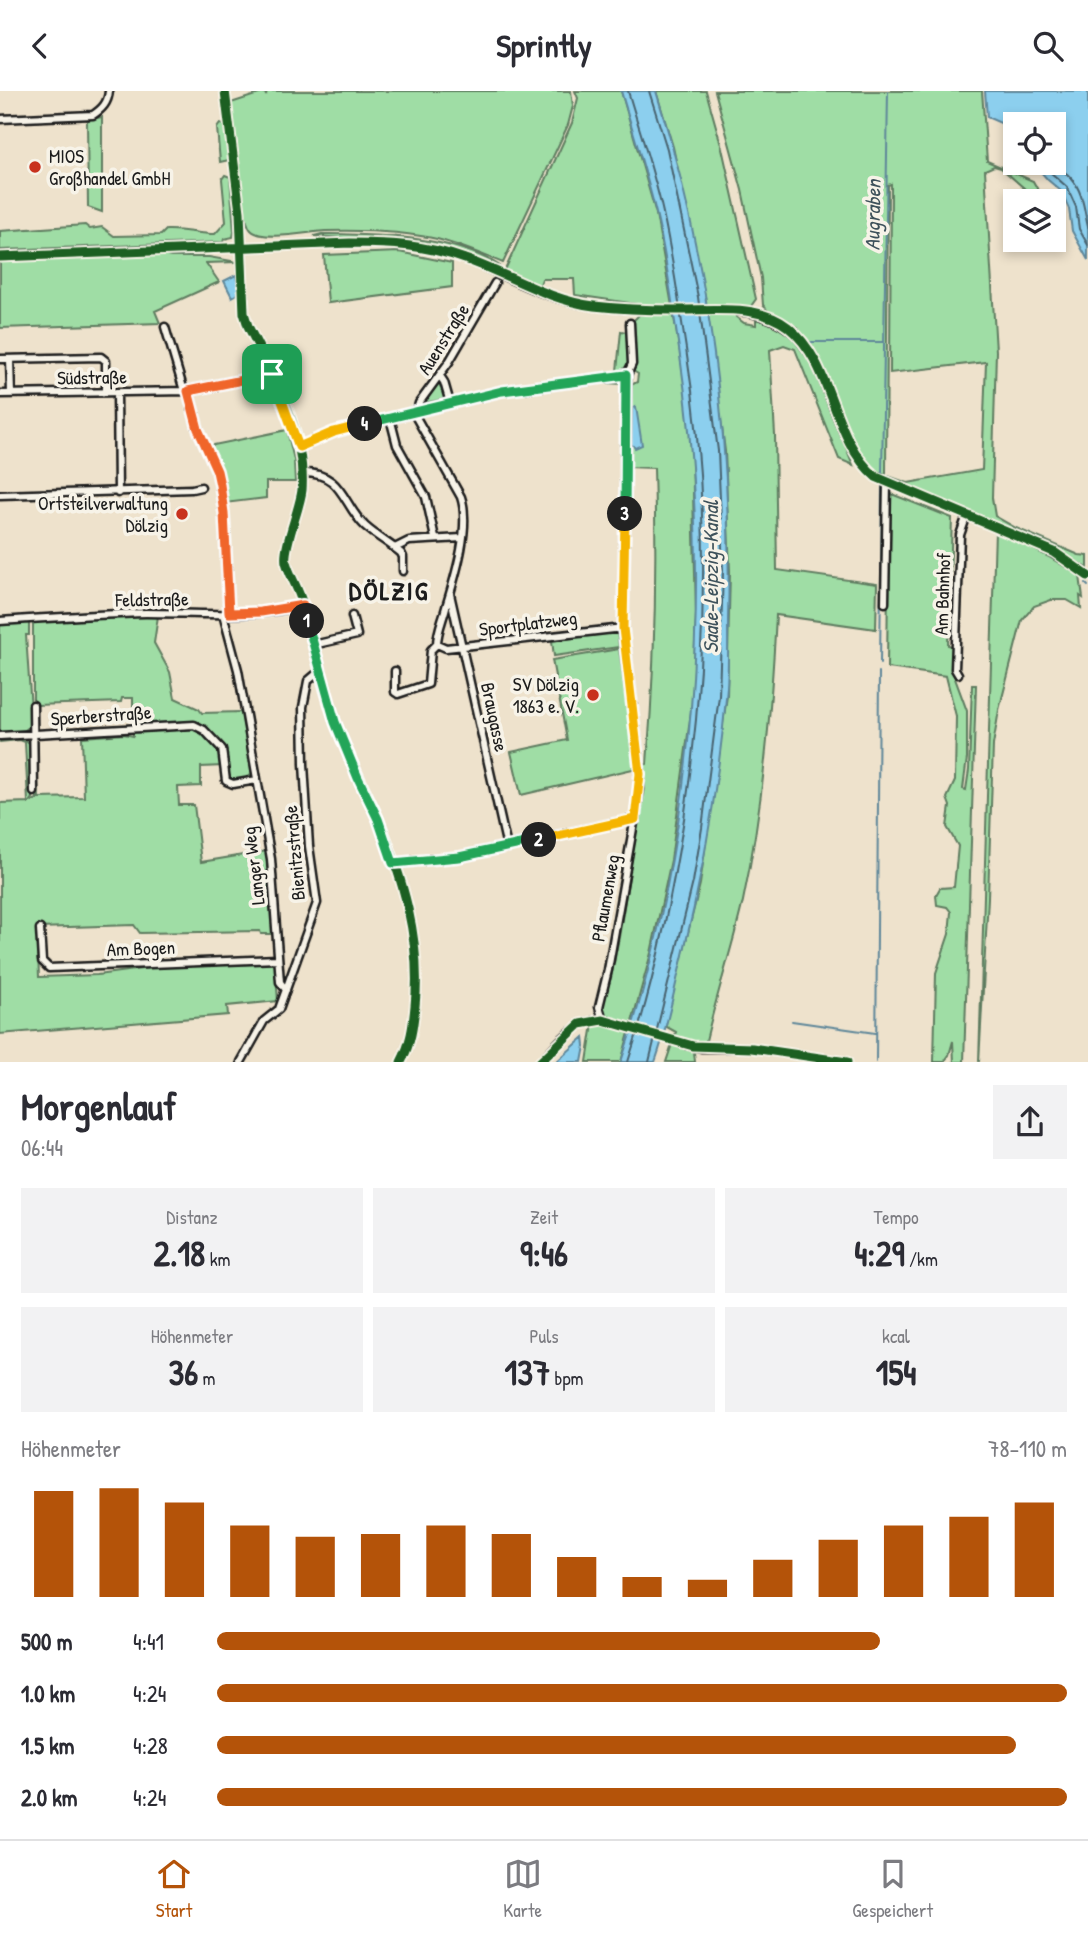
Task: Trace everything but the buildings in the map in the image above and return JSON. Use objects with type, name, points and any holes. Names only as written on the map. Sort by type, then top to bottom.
[{"type":"street","points":[[0,120],[93,115],[103,109],[109,91]]},
{"type":"street","points":[[225,91],[242,247],[246,319],[272,374],[299,447],[302,473],[300,503],[286,559],[303,605],[338,729],[378,819],[407,902],[418,969],[413,1033],[401,1062]]},
{"type":"street","points":[[0,257],[350,243],[421,246],[466,259],[557,298],[579,304],[648,310]]},
{"type":"street","name":"Auenstraße","points":[[415,412],[440,376],[495,283]]},
{"type":"street","points":[[736,311],[768,317],[795,334],[817,365],[844,432],[857,456],[870,472],[887,482],[1054,552],[1088,576]]},
{"type":"street","points":[[626,375],[632,364],[630,323]]},
{"type":"street","points":[[165,327],[186,391]]},
{"type":"street","points":[[0,359],[102,357],[106,361],[106,392]]},
{"type":"street","points":[[10,359],[11,394]]},
{"type":"street","name":"Südstraße","points":[[0,394],[186,391],[272,374]]},
{"type":"street","name":"Auenstraße","points":[[299,447],[334,432],[502,391],[626,375]]},
{"type":"street","name":"Pflaumenweg","points":[[589,1021],[598,1007],[608,970],[635,819],[640,774],[623,628],[626,375]]},
{"type":"street","points":[[440,376],[450,403]]},
{"type":"street","name":"Langer Weg","points":[[186,391],[220,485],[224,513],[226,613],[271,859],[280,982],[286,990]]},
{"type":"street","points":[[117,392],[118,493]]},
{"type":"street","name":"Braugasse","points":[[395,671],[398,694],[428,684],[434,647],[450,594],[465,515],[461,497],[415,412]]},
{"type":"street","points":[[390,418],[397,445],[426,497],[435,538]]},
{"type":"street","points":[[302,473],[325,476],[345,495],[365,526],[403,557],[403,571]]},
{"type":"street","points":[[886,603],[887,482]]},
{"type":"street","points":[[0,495],[118,493],[201,487]]},
{"type":"street","name":"Am Bahnhof","points":[[958,674],[955,669],[960,535],[967,515]]},
{"type":"street","points":[[395,548],[409,541],[462,538]]},
{"type":"street","name":"Braugasse","points":[[450,594],[507,847]]},
{"type":"street","name":"Feldstraße","points":[[0,621],[145,613],[261,612],[303,605]]},
{"type":"street","points":[[313,645],[357,635],[352,616]]},
{"type":"street","name":"Sportplatzweg","points":[[434,647],[443,649],[623,628]]},
{"type":"street","name":"Bienitzstraße","points":[[241,1062],[264,1021],[279,1009],[317,903],[307,822],[303,713],[308,681],[321,670]]},
{"type":"street","points":[[33,705],[34,792]]},
{"type":"street","name":"Sperberstraße","points":[[0,736],[190,725],[204,730],[222,749],[226,781],[233,784],[257,780]]},
{"type":"street","points":[[393,863],[459,857],[635,819]]},
{"type":"street","name":"Am Bogen","points":[[40,929],[42,961],[49,968],[278,959]]},
{"type":"street","points":[[598,1007],[603,1020]]},
{"type":"street","points":[[540,1062],[574,1028],[589,1021],[612,1022]]},
{"type":"street","points":[[686,1045],[702,1048],[752,1048],[847,1062]]},
{"type":"green space","points":[[267,91],[571,91],[573,106],[568,125],[503,263],[446,241],[409,234],[325,231],[275,236],[257,234],[251,230],[240,190],[231,103],[265,92],[266,96]]},
{"type":"green space","points":[[575,91],[621,91],[656,214],[684,375],[692,452],[696,614],[693,697],[671,860],[651,953],[621,1062],[587,1062],[593,1024],[612,1026],[614,1019],[602,1011],[601,1006],[611,978],[619,937],[642,797],[642,765],[647,764],[655,616],[654,468],[628,467],[629,386],[637,382],[638,374],[633,371],[632,322],[639,315],[651,315],[650,306],[575,295],[574,279],[542,279],[539,287],[505,270],[572,123],[578,98]]},
{"type":"green space","points":[[656,91],[706,91],[722,148],[756,299],[751,306],[735,307],[736,317],[744,323],[756,325],[756,316],[788,332],[813,366],[853,465],[839,459],[795,349],[784,345],[770,350],[775,435],[777,570],[877,584],[876,629],[776,615],[765,759],[750,866],[739,919],[705,1045],[685,1041],[683,1046],[694,1052],[695,1062],[666,1062],[676,1032],[665,1026],[700,884],[727,696],[730,571],[725,451],[705,296],[673,147]]},
{"type":"green space","points":[[715,91],[982,91],[987,161],[1003,168],[994,166],[985,170],[996,351],[992,498],[995,516],[1016,528],[1079,555],[1088,556],[1088,568],[1043,543],[888,480],[888,476],[908,483],[982,470],[986,362],[890,373],[891,184],[888,185],[886,474],[871,467],[854,445],[812,347],[797,327],[768,311],[763,305],[761,278],[742,190]]},
{"type":"green space","points":[[102,117],[102,212],[88,207],[87,120]]},
{"type":"green space","points":[[220,124],[224,125],[229,160],[220,162],[217,128]]},
{"type":"green space","points":[[225,175],[230,177],[234,232],[233,237],[224,239],[223,242],[0,250],[0,231],[85,225],[90,229],[102,227],[114,236],[161,235],[166,230],[215,234],[226,222],[222,179]]},
{"type":"green space","points":[[1009,175],[1019,175],[1033,181],[1037,189],[1025,189]]},
{"type":"green space","points":[[314,236],[390,236],[437,243],[460,248],[500,266],[498,270],[466,256],[422,243]]},
{"type":"green space","points":[[399,252],[452,263],[452,287],[328,303],[324,255]]},
{"type":"green space","points":[[157,254],[171,257],[209,257],[237,262],[206,263],[219,282],[155,311],[160,323],[0,328],[0,261]]},
{"type":"green space","points":[[621,331],[627,332],[630,355],[627,365],[618,373],[613,372],[617,371]]},
{"type":"green space","points":[[609,379],[621,379],[625,383],[623,482],[620,482],[622,384],[609,383]]},
{"type":"green space","points":[[438,383],[442,386],[445,399],[424,403]]},
{"type":"green space","points":[[287,430],[294,460],[295,482],[266,482],[266,498],[225,503],[219,469],[209,446]]},
{"type":"green space","points":[[889,493],[952,518],[948,645],[952,646],[953,673],[967,711],[967,758],[963,789],[966,790],[972,685],[976,685],[964,1062],[954,1062],[953,1041],[944,1062],[934,1062],[936,973],[949,934],[951,912],[947,907],[937,905],[936,895],[940,888],[954,887],[958,846],[947,827],[950,806],[947,798],[955,781],[956,716],[946,676],[887,668]]},
{"type":"green space","points":[[995,530],[1080,576],[1083,598],[1080,596],[1081,608],[1067,600],[1051,600],[1034,606],[1022,620],[999,710],[993,745],[979,1062]]},
{"type":"green space","points":[[158,616],[154,643],[170,672],[175,698],[202,713],[241,712],[252,769],[250,778],[233,781],[230,779],[224,748],[203,727],[133,725],[133,698],[122,698],[121,702],[36,705],[33,699],[33,621]]},
{"type":"green space","points":[[29,621],[29,635],[26,635],[32,724],[23,732],[0,733],[0,623]]},
{"type":"green space","points":[[617,631],[619,647],[554,656],[552,641]]},
{"type":"green space","name":"SV Dölzig 1863 e. V.","points":[[619,649],[637,768],[521,795],[511,752],[567,740],[552,660]]},
{"type":"green space","points":[[198,728],[221,750],[223,766],[201,767],[201,786],[178,787],[179,805],[194,805],[201,862],[267,851],[274,934],[261,934],[260,931],[140,933],[134,925],[37,928],[39,977],[275,962],[278,1001],[227,1006],[228,1015],[0,1034],[0,803],[28,802],[25,742],[0,742],[0,738],[24,738],[30,744],[33,798],[30,802],[37,799],[36,742],[39,798],[84,797],[82,737],[124,734],[133,736],[133,731]]},
{"type":"water","name":"Saale-Leipzig-Kanal","points":[[621,91],[656,91],[675,155],[714,352],[729,552],[728,668],[719,764],[697,895],[655,1062],[621,1062],[646,977],[666,889],[681,800],[691,709],[696,618],[695,527],[690,437],[666,264],[652,198]]},
{"type":"water","points":[[985,91],[1088,91],[1088,260],[1072,231],[1066,189],[1059,189],[1044,175],[1066,175],[1066,112],[1003,112],[1003,124],[987,117]]},
{"type":"water","points":[[236,275],[239,293],[232,297],[224,281]]},
{"type":"water","points":[[636,407],[642,445],[635,448],[631,444],[632,408]]},
{"type":"water","points":[[584,1037],[582,1062],[556,1062]]},
{"type":"waterway","name":"Augraben","points":[[882,475],[888,91]]},
{"type":"waterway","points":[[811,342],[883,342]]},
{"type":"waterway","points":[[621,479],[623,410]]},
{"type":"waterway","points":[[621,485],[621,494]]},
{"type":"waterway","points":[[880,664],[882,486]]},
{"type":"waterway","points":[[621,500],[621,515]]},
{"type":"waterway","points":[[621,525],[621,545]]},
{"type":"waterway","points":[[621,556],[621,578]]},
{"type":"waterway","points":[[621,640],[634,749]]},
{"type":"waterway","points":[[876,1062],[879,672]]},
{"type":"waterway","points":[[792,1021],[875,1033]]},
{"type":"tunnel","points":[[648,310],[736,311]]},
{"type":"tunnel","points":[[612,1022],[686,1045]]},
{"type":"cycle path","points":[[225,91],[240,212],[244,313],[286,405],[299,447],[302,468],[302,490],[287,547],[286,562],[302,602],[334,718],[394,861],[413,933],[416,957],[415,1006],[411,1035],[401,1062]]},
{"type":"cycle path","points":[[0,257],[350,243],[394,244],[451,254],[577,303],[624,309],[733,310],[762,314],[788,327],[803,343],[815,361],[849,442],[861,461],[876,477],[1054,552],[1088,576]]},
{"type":"cycle path","points":[[540,1062],[580,1024],[603,1020],[693,1046],[752,1048],[847,1062]]},
{"type":"place","name":"MIOS Großhandel GmbH","points":[[35,167]]},
{"type":"place","name":"Ortsteilverwaltung Dölzig","points":[[182,514]]},
{"type":"place","name":"SV Dölzig 1863 e. V.","points":[[593,695]]},
{"type":"district","name":"DÖLZIG","points":[[389,591]]},
{"type":"route","points":[[272,374],[299,447],[334,432],[502,391],[626,375],[623,628],[640,774],[635,819],[459,857],[393,863],[378,819],[335,722],[303,605],[261,612],[229,613],[220,485],[213,459],[198,429],[188,391],[272,374]]}]
